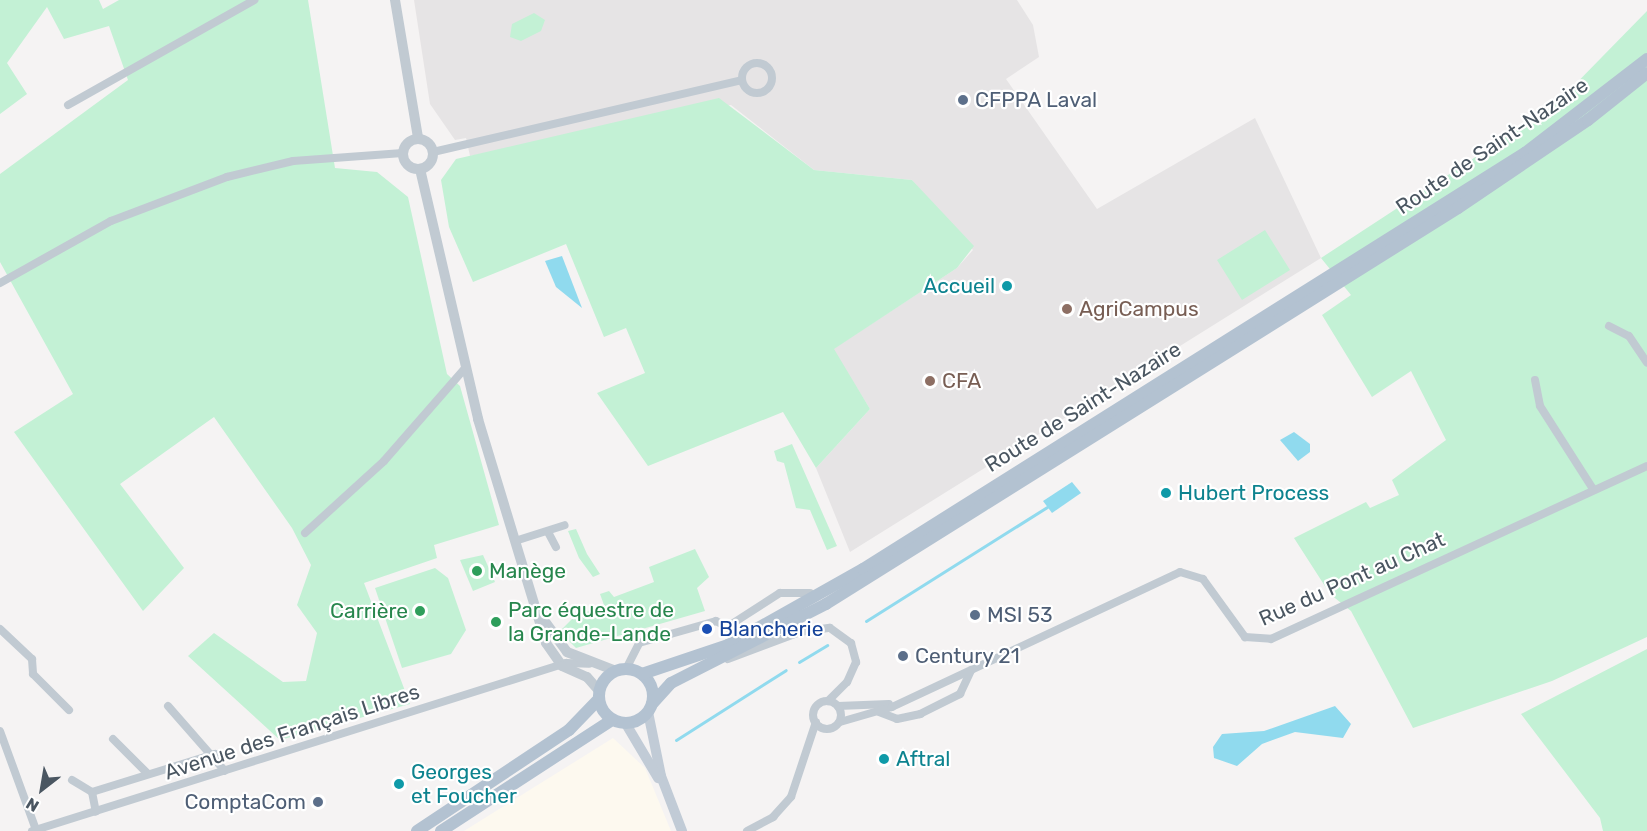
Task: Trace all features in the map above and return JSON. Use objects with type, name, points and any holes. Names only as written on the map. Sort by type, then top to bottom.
[{"type":"main road","name":"Route de Saint-Nazaire","points":[[642,674],[728,645],[863,569],[1525,153],[1647,59]]},
{"type":"main road","name":"Route de Saint-Nazaire","points":[[650,708],[671,683],[702,670],[826,604],[1477,195],[1647,73]]},
{"type":"main road","points":[[417,831],[569,730],[621,670],[642,674],[651,687],[650,708],[668,796]]},
{"type":"main road","points":[[598,695],[612,720],[626,724],[668,796],[682,831]]},
{"type":"main road","points":[[626,724],[650,708]]},
{"type":"main road","points":[[441,831],[612,720]]},
{"type":"street","points":[[68,105],[254,0]]},
{"type":"street","points":[[395,0],[417,138],[433,152]]},
{"type":"street","points":[[420,169],[433,152],[742,80]]},
{"type":"street","points":[[0,283],[111,221],[227,177],[292,161],[403,153],[417,138]]},
{"type":"street","points":[[403,153],[408,165],[420,169]]},
{"type":"street","points":[[420,169],[466,367],[515,541],[539,609],[546,642],[562,666],[587,676],[598,695]]},
{"type":"street","points":[[1609,326],[1629,336],[1647,363]]},
{"type":"street","points":[[305,533],[384,461],[466,367]]},
{"type":"street","points":[[1535,380],[1540,406],[1593,489]]},
{"type":"street","name":"Rue du Pont au Chat","points":[[840,722],[900,703],[1189,570],[1203,579],[1245,637],[1271,639],[1647,466]]},
{"type":"street","points":[[515,541],[565,525]]},
{"type":"street","points":[[548,532],[556,547]]},
{"type":"street","points":[[727,627],[780,593],[803,596],[863,569]]},
{"type":"street","points":[[539,609],[558,643],[589,664],[621,670],[639,643],[716,621],[727,627]]},
{"type":"street","points":[[727,627],[728,645]]},
{"type":"street","points":[[702,670],[800,632],[830,628],[851,643],[856,662],[847,682],[828,701],[817,706],[816,722],[791,797],[773,817],[747,831]]},
{"type":"street","points":[[0,629],[32,659],[33,674],[69,710]]},
{"type":"street","name":"Avenue des Français Libres","points":[[34,830],[562,666],[589,664]]},
{"type":"street","points":[[877,711],[897,719],[920,714],[960,694],[971,670]]},
{"type":"street","points":[[828,701],[838,706],[900,703]]},
{"type":"street","points":[[168,706],[215,754],[225,771]]},
{"type":"street","points":[[816,722],[825,728],[840,722],[838,706]]},
{"type":"street","points":[[0,733],[34,830]]},
{"type":"street","points":[[113,739],[148,774]]},
{"type":"street","points":[[92,792],[215,754]]},
{"type":"street","points":[[72,780],[92,792],[96,812]]},
{"type":"shaded area","name":"AgriCampus","points":[[414,0],[1017,0],[1033,25],[1039,57],[1006,79],[1097,209],[1255,118],[1321,258],[850,552],[816,468],[870,409],[833,349],[957,268],[973,250],[912,180],[814,170],[731,105],[470,156],[466,138],[455,140],[430,104]]},
{"type":"shaded area","points":[[613,738],[645,768],[671,831],[464,831]]},
{"type":"green space","points":[[0,0],[99,0],[103,9],[119,0],[308,0],[335,168],[377,172],[408,197],[447,374],[460,386],[499,525],[434,545],[437,558],[364,583],[410,704],[280,740],[188,656],[214,633],[283,682],[306,681],[317,633],[297,605],[311,565],[292,528],[214,417],[120,484],[184,568],[143,611],[14,432],[73,394],[0,262],[0,174],[128,80],[109,26],[64,39],[47,7],[7,63],[27,94],[0,114]]},
{"type":"green space","points":[[1647,11],[1647,637],[1552,681],[1413,728],[1351,611],[1330,594],[1294,538],[1366,502],[1370,508],[1399,495],[1392,480],[1446,440],[1411,371],[1372,397],[1322,315],[1351,295],[1321,258],[1555,105]]},
{"type":"green space","points":[[534,13],[545,20],[541,31],[521,41],[510,37],[512,24]]},
{"type":"green space","points":[[719,98],[814,170],[912,180],[974,246],[957,268],[834,349],[870,409],[816,468],[783,412],[648,466],[597,393],[645,373],[626,328],[604,337],[566,244],[473,282],[449,227],[441,180],[456,159]]},
{"type":"green space","points":[[1265,230],[1290,270],[1242,300],[1217,260]]},
{"type":"green space","points":[[792,444],[837,546],[827,550],[810,510],[796,508],[784,463],[777,461],[774,451]]},
{"type":"green space","points":[[576,529],[587,554],[600,574],[593,577],[579,558],[568,531]]},
{"type":"green space","points":[[695,549],[709,577],[697,588],[705,611],[576,648],[566,638],[562,629],[575,616],[604,605],[600,594],[609,591],[614,597],[654,582],[649,567]]},
{"type":"green space","name":"Manège","points":[[483,555],[495,582],[473,591],[460,560]]},
{"type":"green space","name":"Carrière","points":[[435,568],[448,578],[466,630],[451,654],[402,668],[375,588]]},
{"type":"green space","points":[[1647,649],[1647,831],[1603,831],[1600,818],[1521,714]]},
{"type":"water","points":[[562,256],[582,308],[556,287],[545,261]]},
{"type":"water","points":[[1294,432],[1310,444],[1310,452],[1298,461],[1280,440]]},
{"type":"water","points":[[1072,482],[1081,493],[1052,513],[1043,501]]},
{"type":"water","points":[[1335,706],[1351,724],[1343,738],[1295,732],[1262,744],[1237,766],[1214,758],[1213,747],[1222,734],[1264,731]]},
{"type":"waterway","points":[[866,621],[1047,507]]},
{"type":"waterway","points":[[799,662],[827,645]]},
{"type":"waterway","points":[[676,740],[786,670]]},
{"type":"place","name":"CFPPA Laval","points":[[963,100]]},
{"type":"place","name":"Accueil","points":[[1007,286]]},
{"type":"place","name":"AgriCampus","points":[[1067,309]]},
{"type":"place","name":"CFA","points":[[930,381]]},
{"type":"place","name":"Hubert Process","points":[[1166,493]]},
{"type":"place","name":"Manège","points":[[477,571]]},
{"type":"place","name":"Carrière","points":[[420,611]]},
{"type":"place","name":"MSI 53","points":[[975,615]]},
{"type":"place","name":"Parc équestre de la Grande-Lande","points":[[496,622]]},
{"type":"place","name":"Blancherie","points":[[707,629]]},
{"type":"place","name":"Century 21","points":[[903,656]]},
{"type":"place","name":"Aftral","points":[[884,759]]},
{"type":"place","name":"Georges et Foucher","points":[[399,784]]},
{"type":"place","name":"ComptaCom","points":[[318,802]]}]
